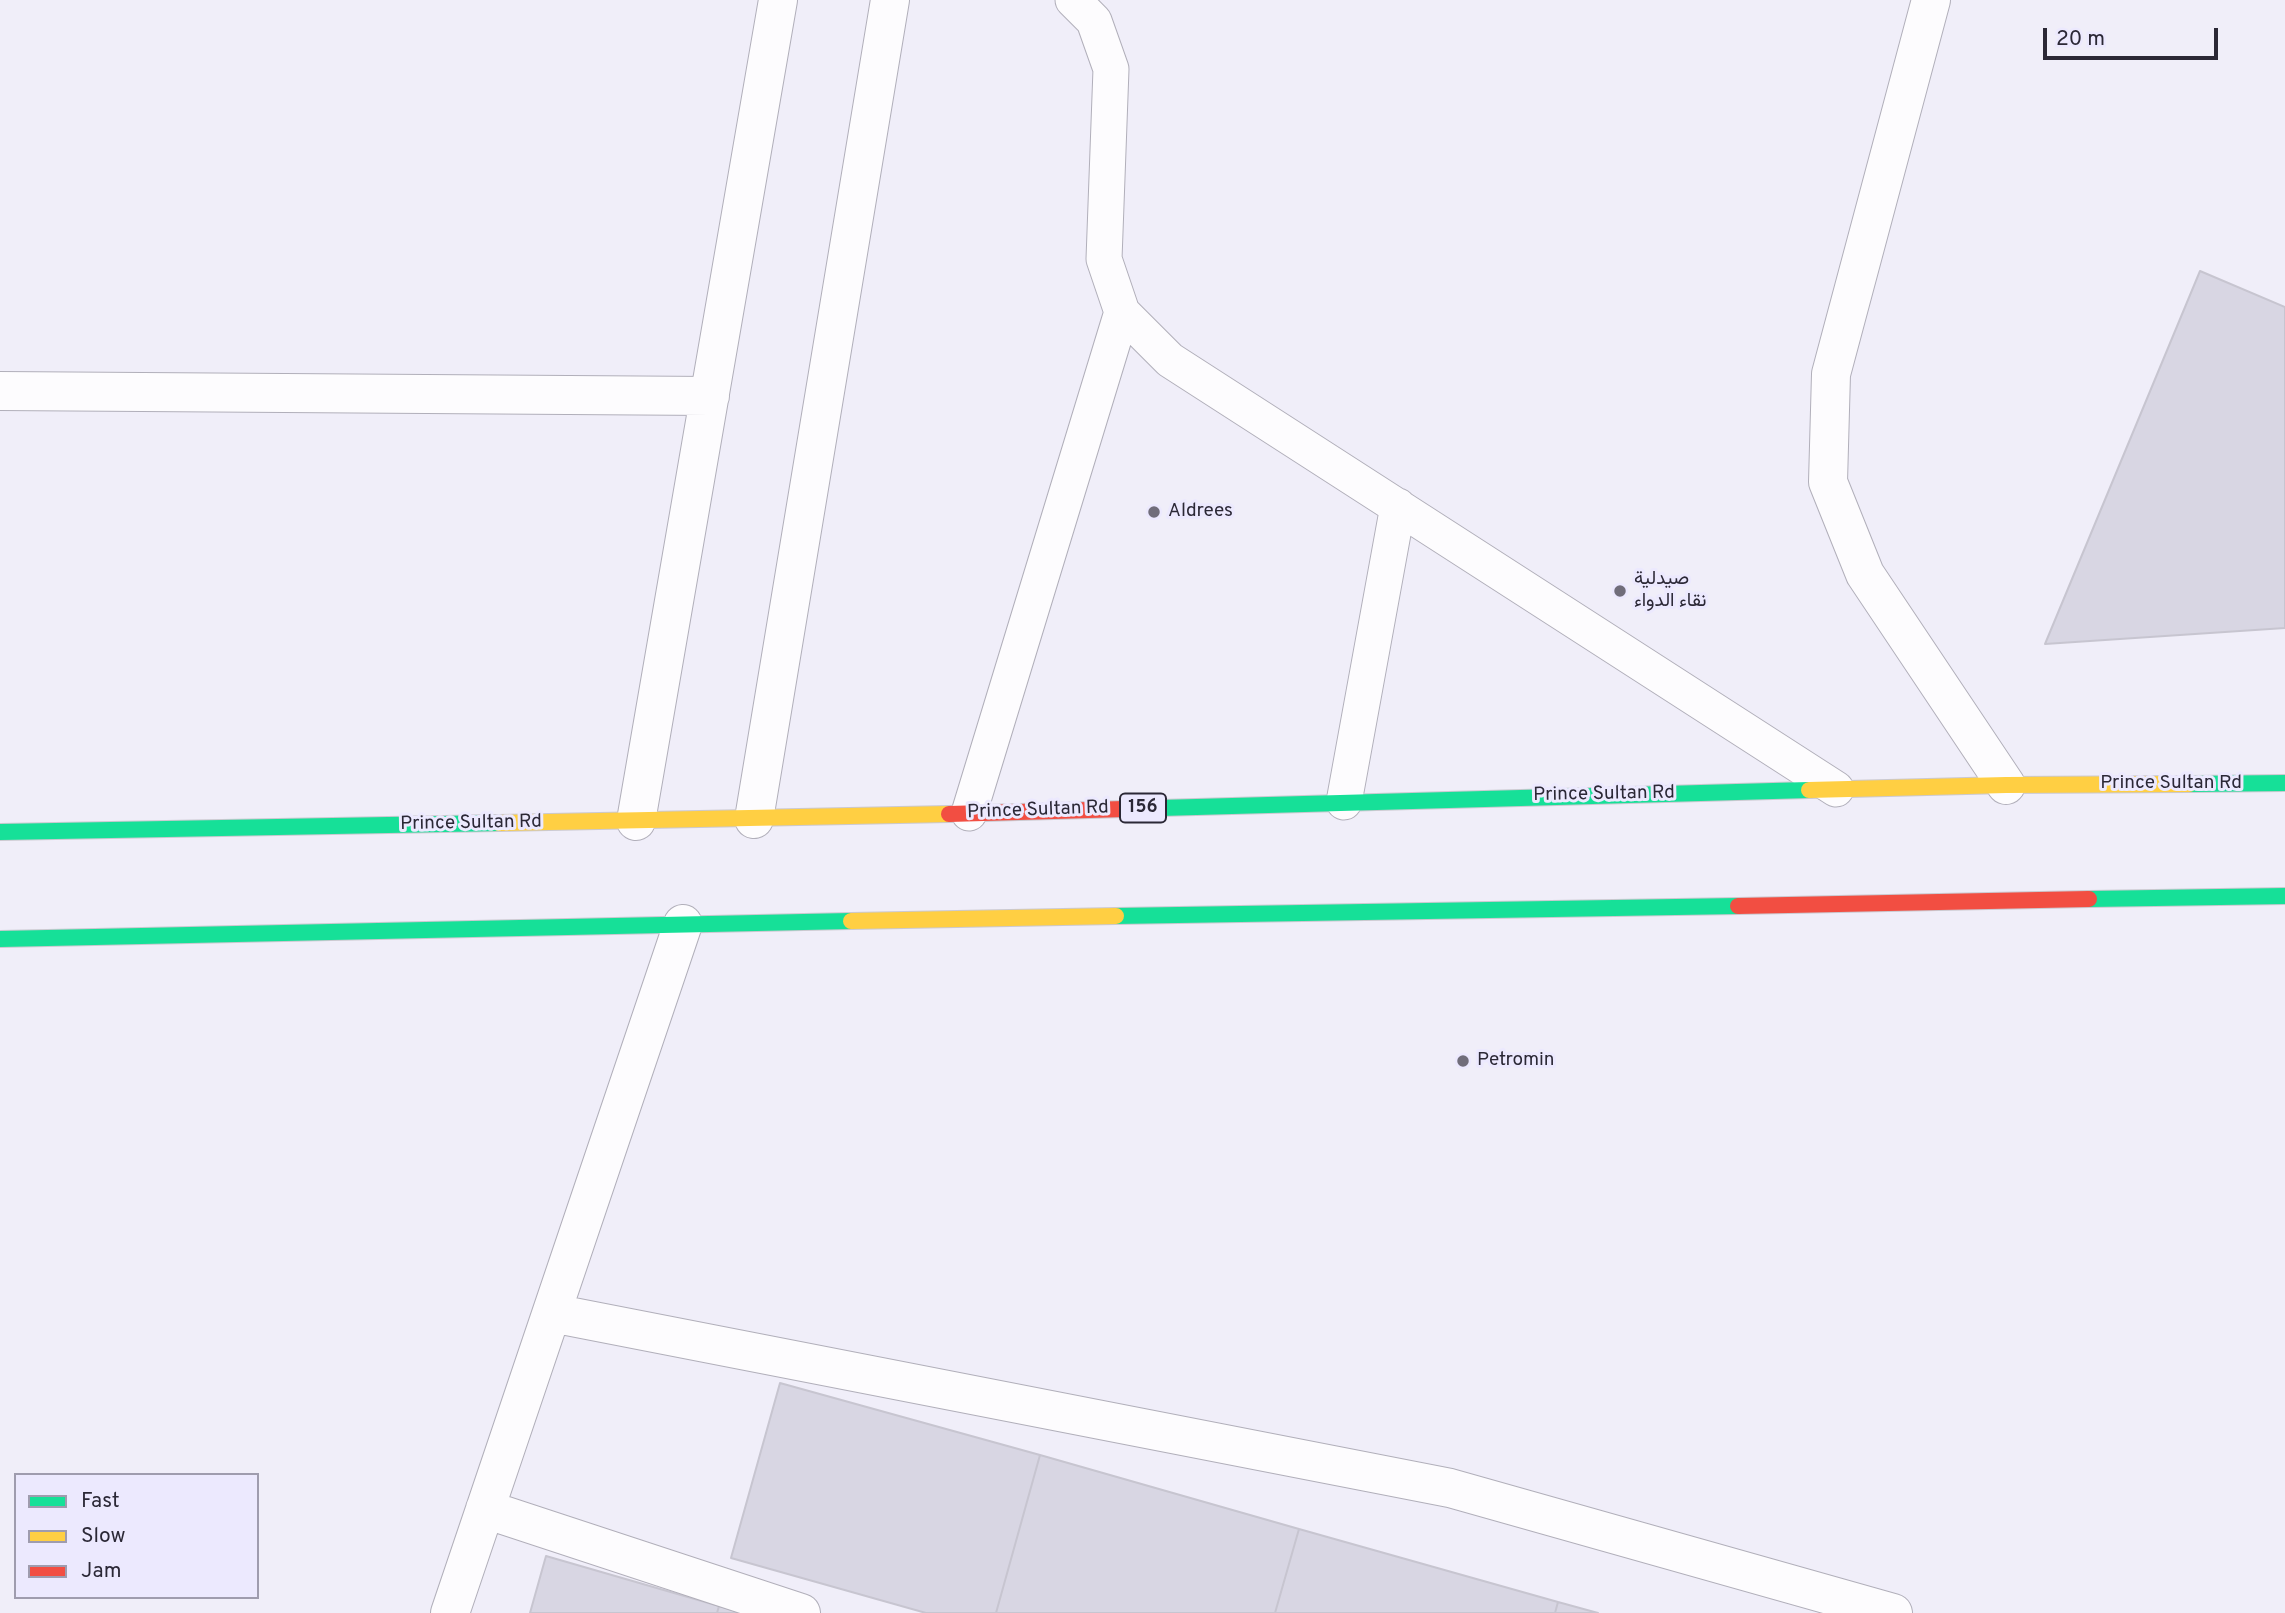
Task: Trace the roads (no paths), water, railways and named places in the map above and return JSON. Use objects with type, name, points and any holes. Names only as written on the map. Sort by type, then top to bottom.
[{"type":"highway","name":"Prince Sultan Rd","points":[[0,832],[754,819],[2006,785],[2285,783]]},
{"type":"highway","points":[[0,939],[683,924],[2285,896]]},
{"type":"street","points":[[636,821],[778,0]]},
{"type":"street","points":[[754,819],[890,0]]},
{"type":"street","points":[[1931,0],[1831,374],[1828,482],[1865,574],[2006,785]]},
{"type":"street","points":[[0,391],[710,396]]},
{"type":"street","points":[[450,1613],[683,924]]},
{"type":"street","points":[[552,1313],[1450,1488],[1893,1613]]},
{"type":"street","points":[[485,1509],[801,1613]]},
{"type":"lane","points":[[1073,0],[1094,21],[1111,69],[1104,259],[1122,312],[1170,360],[1836,789]]},
{"type":"lane","points":[[969,813],[1122,312]]},
{"type":"lane","points":[[1344,802],[1398,506]]},
{"type":"place","name":"Aldrees","points":[[1154,512]]},
{"type":"place","name":"صيدلية نقاء الدواء","points":[[1620,591]]},
{"type":"place","name":"Petromin","points":[[1463,1061]]}]
